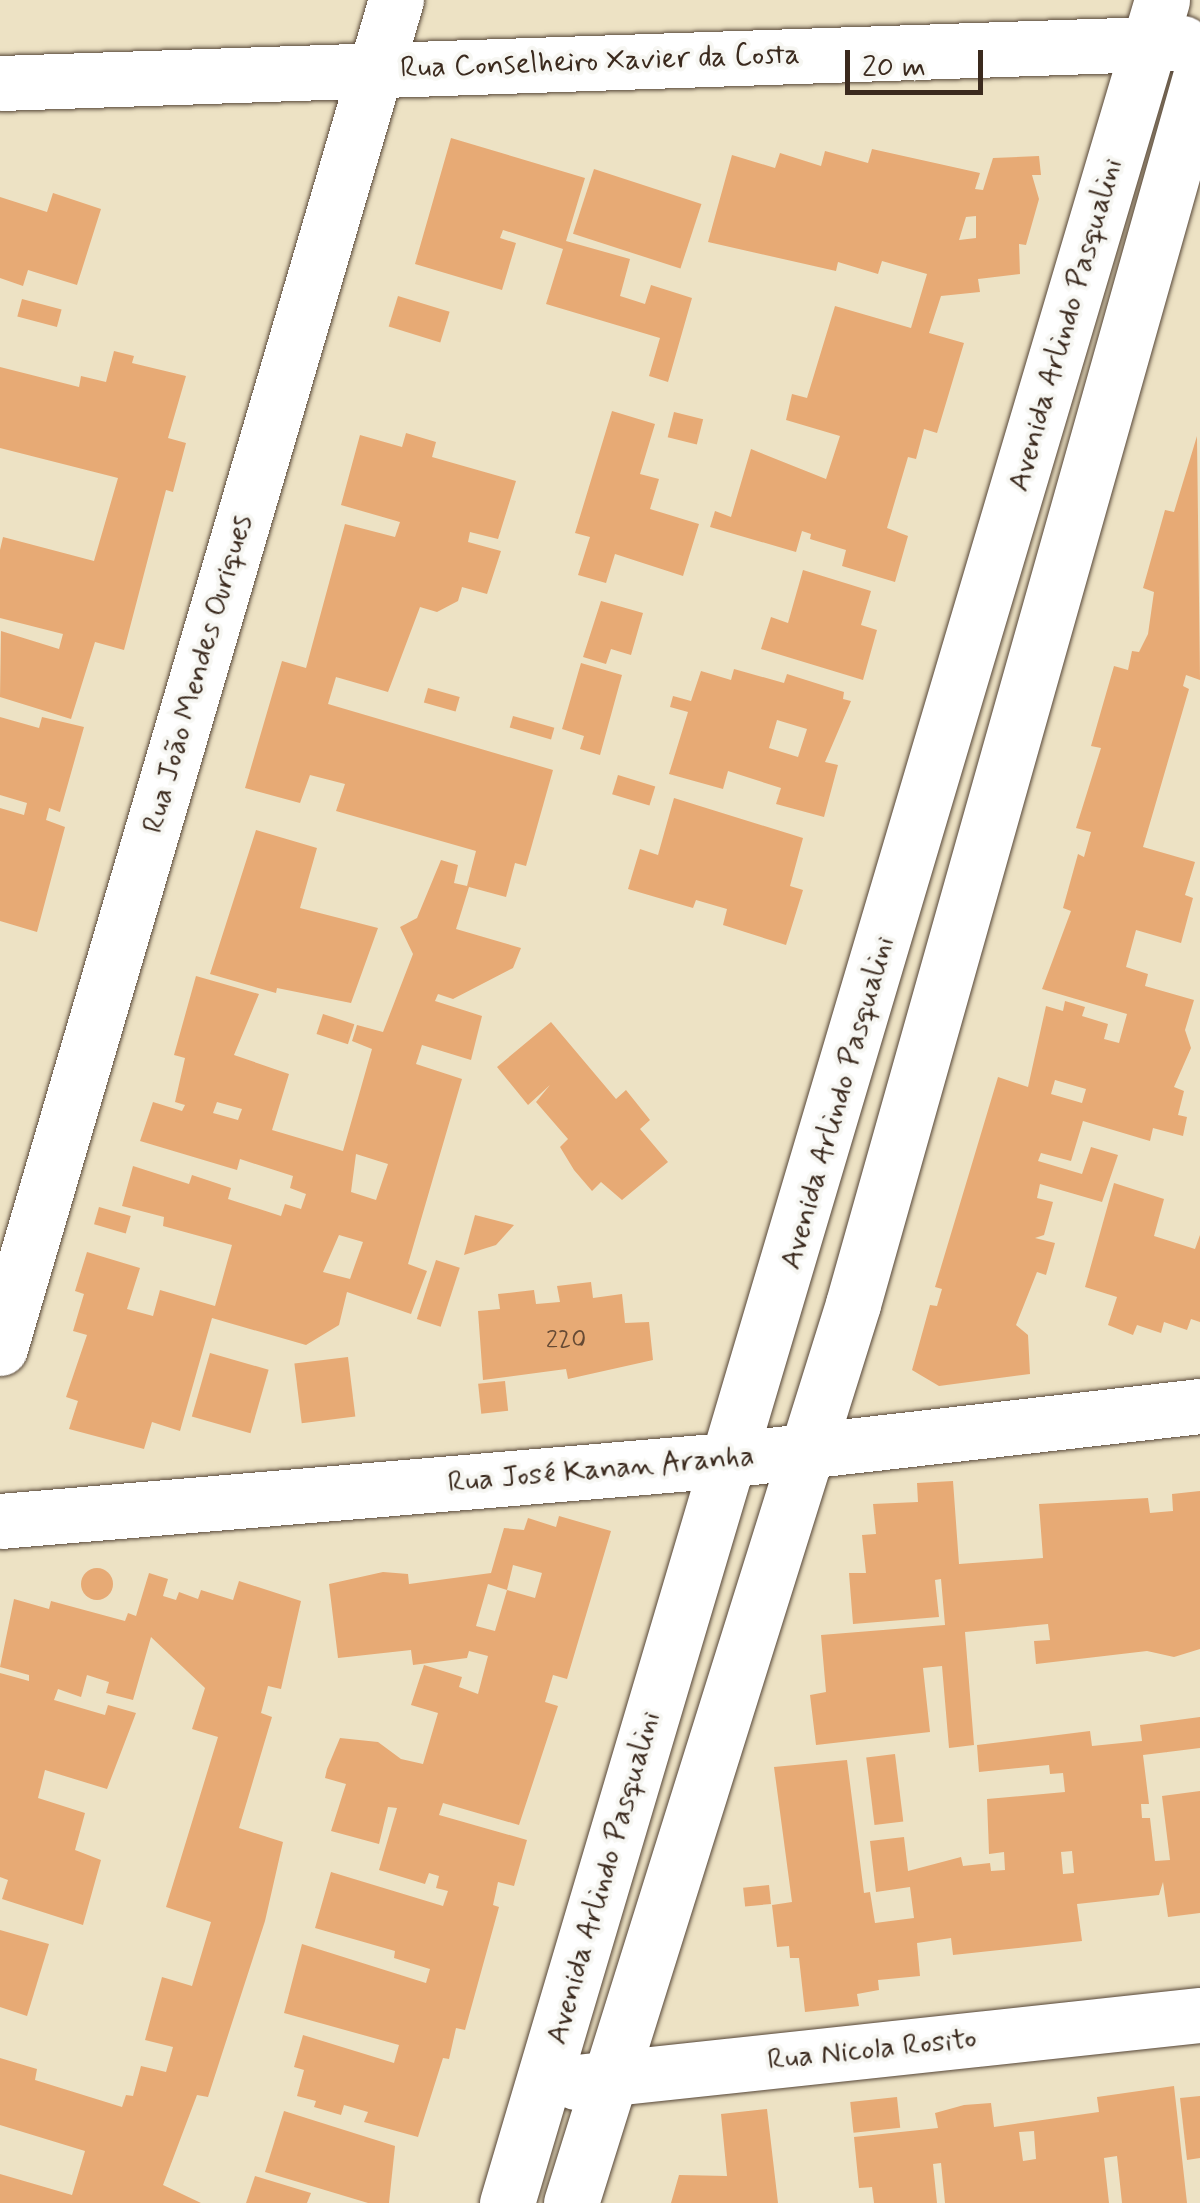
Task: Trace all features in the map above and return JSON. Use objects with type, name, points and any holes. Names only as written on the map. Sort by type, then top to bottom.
[{"type":"street","name":"Rua João Mendes Ouriques","points":[[0,1348],[396,0]]},
{"type":"street","name":"Rua Conselheiro Xavier da Costa","points":[[0,83],[375,70],[1170,29]]},
{"type":"street","name":"Avenida Arlindo Pasqualini","points":[[507,2203],[726,1460],[785,1284],[1170,29]]},
{"type":"street","name":"Avenida Arlindo Pasqualini","points":[[571,2203],[808,1450],[1200,77]]},
{"type":"street","name":"Rua José Kanan Aranha","points":[[0,1521],[726,1460],[1200,1406]]},
{"type":"street","name":"Rua Nicola Rosito","points":[[543,2084],[1200,2015]]},
{"type":"building","points":[[451,138],[585,178],[566,241],[630,259],[620,296],[645,304],[651,285],[692,298],[668,382],[649,376],[660,338],[546,304],[563,249],[503,230],[500,238],[516,243],[502,290],[415,264]]},
{"type":"building","points":[[872,149],[980,173],[975,189],[983,190],[993,158],[1039,156],[1041,175],[1032,175],[1039,199],[1026,245],[1019,244],[1020,274],[978,279],[980,292],[941,296],[929,333],[964,343],[937,433],[924,429],[916,459],[908,457],[887,528],[908,536],[895,582],[842,566],[846,550],[810,539],[811,534],[802,531],[796,552],[710,527],[715,511],[731,517],[751,449],[826,479],[840,436],[786,420],[792,394],[807,398],[835,306],[911,328],[927,274],[882,261],[878,274],[838,262],[836,271],[708,242],[732,155],[775,168],[780,153],[821,166],[825,151],[868,163]],"holes":[[[976,216],[976,238],[959,240],[966,217]]]},
{"type":"building","points":[[594,169],[701,204],[680,269],[573,234]]},
{"type":"building","points":[[53,193],[101,209],[77,285],[28,270],[23,286],[0,278],[0,197],[47,212]]},
{"type":"building","points":[[398,296],[450,312],[440,342],[389,327]]},
{"type":"building","points":[[22,299],[62,310],[57,327],[17,316]]},
{"type":"building","points":[[114,351],[134,356],[132,363],[186,376],[168,438],[186,443],[173,492],[166,490],[124,650],[95,642],[71,719],[0,697],[1,631],[59,649],[63,634],[0,618],[0,550],[3,537],[94,561],[118,478],[0,448],[0,367],[79,387],[81,376],[106,382]]},
{"type":"building","points":[[612,411],[655,424],[640,474],[659,479],[650,509],[699,524],[683,576],[615,554],[606,583],[578,575],[590,537],[575,533]]},
{"type":"building","points":[[674,412],[703,419],[697,444],[668,437]]},
{"type":"building","points":[[406,433],[436,442],[432,457],[516,481],[498,539],[470,532],[468,542],[501,551],[487,594],[462,587],[458,601],[437,612],[420,607],[388,692],[336,677],[328,704],[553,770],[526,866],[515,863],[506,897],[469,887],[456,929],[521,948],[513,968],[453,999],[438,994],[435,1001],[482,1016],[471,1060],[422,1045],[416,1064],[462,1079],[408,1264],[427,1271],[411,1314],[347,1292],[339,1325],[306,1345],[212,1318],[180,1431],[152,1422],[144,1449],[69,1429],[78,1401],[66,1397],[87,1335],[73,1331],[84,1294],[75,1291],[87,1252],[140,1268],[127,1309],[153,1316],[160,1290],[215,1306],[232,1245],[163,1226],[164,1217],[122,1206],[133,1166],[189,1184],[192,1175],[231,1188],[228,1199],[281,1216],[285,1204],[301,1209],[306,1194],[290,1188],[293,1176],[240,1159],[237,1170],[140,1141],[153,1102],[182,1111],[185,1105],[175,1102],[185,1058],[174,1055],[196,976],[259,994],[234,1055],[289,1074],[272,1130],[343,1151],[372,1049],[352,1041],[357,1025],[383,1032],[413,954],[400,927],[417,918],[441,860],[458,865],[454,883],[467,886],[476,851],[336,811],[345,784],[310,775],[300,803],[245,788],[282,661],[306,668],[345,524],[395,537],[400,522],[341,505],[360,435],[402,447]],"holes":[[[217,1102],[242,1109],[238,1120],[213,1113]],[[356,1154],[388,1164],[376,1200],[351,1192]],[[339,1235],[363,1242],[350,1279],[323,1272]]]},
{"type":"building","points":[[1197,436],[1200,680],[1186,675],[1183,686],[1189,689],[1143,847],[1195,862],[1185,895],[1193,898],[1181,943],[1136,930],[1126,967],[1148,974],[1145,986],[1194,1000],[1185,1030],[1191,1048],[1174,1087],[1184,1091],[1178,1115],[1187,1117],[1183,1136],[1153,1128],[1150,1141],[1083,1121],[1071,1161],[1041,1153],[1038,1161],[1082,1174],[1091,1147],[1118,1155],[1102,1202],[1040,1184],[1037,1198],[1053,1202],[1044,1235],[1035,1238],[1055,1243],[1046,1275],[1037,1272],[1016,1325],[1028,1335],[1030,1374],[939,1386],[912,1370],[930,1305],[937,1306],[942,1289],[935,1287],[998,1077],[1028,1087],[1046,1006],[1063,1011],[1065,1001],[1085,1007],[1082,1016],[1108,1024],[1104,1039],[1119,1043],[1127,1014],[1042,989],[1071,911],[1063,908],[1078,854],[1084,857],[1091,832],[1076,828],[1101,748],[1091,746],[1114,666],[1128,670],[1132,651],[1139,652],[1148,634],[1154,592],[1143,588],[1165,510],[1174,512]],"holes":[[[1055,1080],[1086,1089],[1082,1103],[1051,1094]]]},
{"type":"building","points":[[803,570],[871,591],[861,625],[877,630],[863,680],[761,649],[771,617],[788,623]]},
{"type":"building","points":[[601,601],[643,613],[631,655],[611,649],[606,664],[583,657]]},
{"type":"building","points":[[581,663],[622,675],[600,755],[580,749],[584,736],[562,729]]},
{"type":"building","points":[[734,669],[784,683],[787,674],[844,692],[843,699],[851,701],[825,762],[838,765],[824,817],[776,804],[781,788],[728,771],[723,789],[669,774],[688,712],[670,707],[673,696],[691,701],[701,671],[731,680]],"holes":[[[777,720],[807,729],[798,757],[769,748]]]},
{"type":"building","points":[[428,688],[460,697],[456,712],[424,702]]},
{"type":"building","points":[[513,716],[554,728],[551,739],[510,728]]},
{"type":"building","points":[[0,717],[39,728],[42,717],[84,727],[60,812],[49,808],[46,820],[65,827],[37,932],[0,921],[0,808],[24,815],[27,803],[0,795]]},
{"type":"building","points":[[618,775],[655,786],[649,806],[612,794]]},
{"type":"building","points":[[674,798],[803,838],[790,886],[803,890],[786,945],[723,925],[727,909],[696,900],[693,908],[628,889],[640,849],[658,855]]},
{"type":"building","points":[[256,830],[317,848],[300,908],[378,928],[351,1003],[277,988],[276,993],[210,974]]},
{"type":"building","points":[[323,1014],[354,1024],[348,1044],[317,1034]]},
{"type":"building","points":[[551,1022],[616,1099],[626,1090],[650,1120],[640,1129],[668,1162],[622,1200],[601,1182],[592,1191],[574,1170],[560,1147],[568,1139],[536,1102],[550,1085],[528,1105],[497,1067]]},
{"type":"building","points":[[1114,1183],[1164,1199],[1154,1236],[1195,1249],[1200,1235],[1200,1322],[1191,1319],[1187,1330],[1164,1322],[1161,1333],[1137,1325],[1133,1335],[1108,1325],[1117,1297],[1085,1287]]},
{"type":"building","points":[[99,1207],[131,1216],[126,1233],[94,1224]]},
{"type":"building","points":[[475,1215],[514,1225],[496,1245],[464,1255]]},
{"type":"building","points":[[436,1260],[460,1268],[441,1327],[417,1319]]},
{"type":"building","points":[[591,1282],[593,1298],[622,1294],[625,1323],[649,1322],[653,1360],[568,1379],[566,1369],[483,1380],[478,1311],[500,1309],[498,1294],[534,1290],[536,1304],[560,1302],[557,1286]]},
{"type":"building","points":[[210,1353],[269,1370],[250,1433],[192,1416]]},
{"type":"building","points":[[348,1357],[355,1417],[302,1423],[294,1364]]},
{"type":"building","points":[[505,1381],[508,1411],[481,1414],[478,1384]]},
{"type":"building","points":[[953,1481],[959,1564],[1043,1558],[1039,1504],[1148,1498],[1150,1513],[1173,1511],[1172,1494],[1200,1491],[1200,1649],[1174,1657],[1147,1651],[1036,1664],[1034,1641],[1050,1640],[1048,1624],[965,1632],[974,1745],[949,1748],[942,1666],[923,1668],[930,1732],[816,1745],[810,1695],[826,1692],[821,1635],[945,1625],[941,1579],[935,1580],[939,1617],[853,1624],[849,1573],[866,1573],[862,1535],[876,1534],[873,1504],[918,1502],[917,1483]]},
{"type":"building","points":[[559,1516],[611,1531],[567,1679],[553,1675],[545,1702],[558,1706],[519,1825],[443,1803],[439,1815],[527,1840],[514,1886],[498,1882],[493,1905],[499,1907],[465,2030],[456,2028],[449,2059],[443,2058],[418,2137],[364,2122],[368,2112],[344,2105],[341,2115],[314,2107],[316,2101],[297,2096],[304,2070],[294,2067],[303,2035],[394,2063],[399,2045],[284,2013],[302,1944],[426,1983],[430,1969],[394,1958],[395,1951],[315,1928],[331,1872],[443,1906],[448,1891],[436,1888],[439,1876],[429,1873],[425,1884],[379,1870],[397,1808],[388,1807],[379,1844],[331,1831],[346,1784],[325,1778],[327,1769],[340,1738],[378,1742],[401,1759],[423,1764],[438,1713],[411,1705],[424,1665],[462,1677],[459,1687],[478,1694],[488,1656],[469,1651],[467,1658],[413,1665],[411,1650],[338,1658],[329,1584],[383,1572],[408,1574],[409,1584],[491,1573],[504,1528],[524,1530],[528,1518],[556,1527]],"holes":[[[513,1565],[542,1573],[535,1598],[507,1590]],[[488,1584],[507,1590],[495,1631],[476,1626]]]},
{"type":"building","points":[[97,1568],[109,1572],[113,1584],[109,1596],[97,1600],[85,1596],[81,1584],[85,1572]]},
{"type":"building","points":[[149,1573],[168,1579],[163,1596],[176,1600],[179,1592],[198,1599],[201,1590],[233,1600],[239,1581],[301,1601],[281,1689],[268,1686],[261,1713],[272,1717],[239,1828],[283,1842],[265,1921],[208,2097],[197,2095],[163,2185],[201,2203],[0,2203],[0,2174],[72,2195],[85,2151],[0,2125],[0,2058],[37,2069],[35,2080],[122,2107],[126,2095],[133,2096],[141,2066],[166,2072],[173,2047],[145,2040],[162,1977],[192,1986],[211,1922],[166,1907],[218,1737],[192,1729],[205,1688],[151,1637],[133,1700],[106,1693],[109,1682],[87,1675],[81,1697],[58,1689],[54,1700],[105,1715],[108,1705],[136,1713],[107,1789],[45,1770],[38,1798],[85,1813],[75,1850],[101,1860],[83,1925],[2,1899],[8,1880],[0,1877],[0,1673],[29,1681],[29,1675],[0,1667],[14,1599],[49,1609],[51,1601],[125,1621],[128,1613],[136,1616]]},
{"type":"building","points":[[1200,1717],[1200,1748],[1143,1755],[1149,1804],[1141,1804],[1142,1818],[1150,1818],[1155,1861],[1170,1860],[1162,1796],[1200,1791],[1200,1913],[1168,1917],[1163,1882],[1159,1895],[1077,1904],[1082,1941],[953,1955],[951,1938],[917,1943],[920,1976],[878,1980],[879,1990],[857,1994],[859,2006],[805,2012],[799,1958],[790,1958],[789,1946],[777,1947],[772,1905],[792,1902],[774,1767],[847,1760],[864,1893],[870,1892],[875,1923],[914,1918],[910,1887],[876,1892],[870,1841],[904,1837],[908,1871],[961,1857],[963,1866],[990,1863],[991,1871],[1005,1870],[1004,1852],[989,1854],[987,1799],[1065,1792],[1063,1773],[1050,1774],[1049,1765],[979,1772],[977,1745],[1090,1731],[1092,1746],[1142,1741],[1140,1725]],"holes":[[[1072,1851],[1074,1873],[1063,1874],[1061,1852]]]},
{"type":"building","points":[[895,1754],[903,1821],[875,1825],[866,1758]]},
{"type":"building","points":[[769,1885],[771,1904],[745,1907],[743,1888]]},
{"type":"building","points":[[0,1930],[49,1944],[27,2016],[0,2007]]},
{"type":"building","points":[[1174,2086],[1187,2203],[1122,2203],[1117,2156],[1104,2158],[1109,2203],[945,2203],[941,2163],[933,2164],[937,2203],[874,2203],[872,2187],[859,2188],[854,2137],[938,2128],[935,2113],[964,2105],[991,2103],[994,2127],[1099,2112],[1097,2097]],"holes":[[[1034,2131],[1036,2159],[1023,2161],[1019,2132]]]},
{"type":"building","points":[[1200,2096],[1200,2158],[1187,2160],[1180,2098]]},
{"type":"building","points":[[897,2097],[900,2128],[853,2133],[850,2102]]},
{"type":"building","points":[[767,2109],[778,2203],[671,2203],[679,2175],[727,2176],[721,2114]]},
{"type":"building","points":[[284,2111],[395,2146],[389,2203],[368,2203],[265,2172]]},
{"type":"building","points":[[255,2176],[311,2193],[307,2203],[246,2203]]}]
